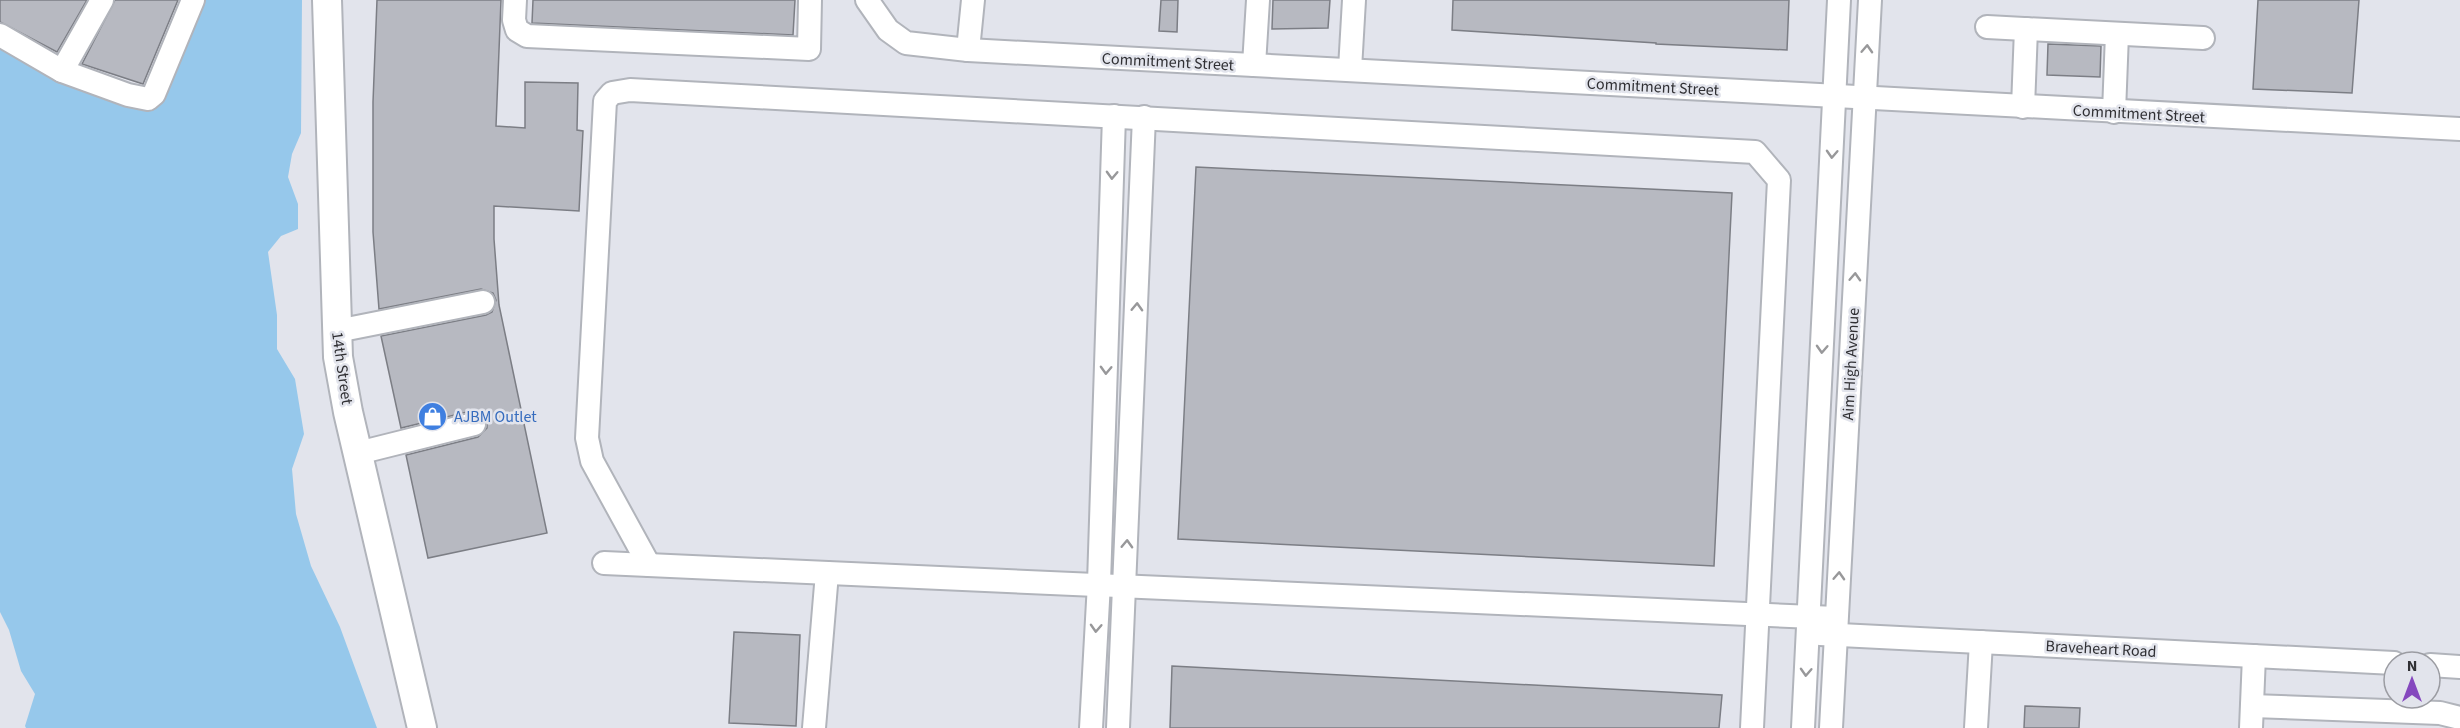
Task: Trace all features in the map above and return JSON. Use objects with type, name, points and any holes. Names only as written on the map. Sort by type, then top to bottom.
[{"type":"main road","name":"14th Street","points":[[327,0],[337,331],[342,384],[422,728]]},
{"type":"street","points":[[62,71],[102,0]]},
{"type":"street","points":[[0,35],[62,71],[129,95],[148,99],[154,94],[194,0]]},
{"type":"street","points":[[515,0],[514,20],[517,30],[527,36],[809,49],[810,0]]},
{"type":"street","name":"Commitment Street","points":[[867,0],[888,30],[906,43],[968,50],[2460,129]]},
{"type":"street","points":[[968,50],[973,0]]},
{"type":"street","points":[[1254,65],[1258,0]]},
{"type":"street","points":[[1350,69],[1354,0]]},
{"type":"street","name":"Aim High Avenue","points":[[1803,728],[1839,0]]},
{"type":"street","name":"Aim High Avenue","points":[[1831,728],[1870,0]]},
{"type":"street","points":[[1987,27],[2203,38]]},
{"type":"street","points":[[2024,107],[2026,29]]},
{"type":"street","points":[[2114,112],[2117,34]]},
{"type":"street","points":[[649,565],[592,461],[587,438],[605,101],[612,93],[630,90],[1755,152],[1779,180],[1752,728]]},
{"type":"street","points":[[1091,728],[1099,583],[1114,116]]},
{"type":"street","points":[[1118,728],[1144,117]]},
{"type":"street","points":[[337,331],[483,302]]},
{"type":"street","points":[[358,453],[474,424]]},
{"type":"street","name":"Braveheart Road","points":[[604,563],[1099,583],[1758,614],[1808,625],[1981,642],[2382,662]]},
{"type":"street","points":[[814,728],[827,573]]},
{"type":"street","points":[[1976,728],[1981,642]]},
{"type":"street","points":[[2254,656],[2251,717],[2440,712],[2460,718]]},
{"type":"street","points":[[2442,666],[2460,667]]},
{"type":"water","points":[[193,0],[302,0],[301,133],[292,154],[288,177],[298,204],[298,229],[281,236],[268,252],[277,315],[277,349],[295,379],[304,434],[292,469],[296,514],[311,566],[340,627],[377,728],[26,728],[25,726],[35,694],[21,671],[9,630],[0,612],[0,44],[150,105]]},
{"type":"building","points":[[0,0],[87,0],[57,52],[0,22]]},
{"type":"building","points":[[115,0],[178,0],[143,84],[82,64]]},
{"type":"building","points":[[377,0],[501,0],[496,126],[525,128],[525,82],[578,83],[577,130],[583,131],[579,211],[494,206],[499,305],[547,533],[428,558],[406,455],[478,437],[487,428],[487,421],[483,414],[471,411],[401,428],[381,336],[486,315],[492,312],[496,300],[493,293],[481,289],[379,309],[373,232],[373,102]]},
{"type":"building","points":[[533,0],[795,0],[793,35],[532,23]]},
{"type":"building","points":[[1161,0],[1178,0],[1177,32],[1159,31]]},
{"type":"building","points":[[1273,0],[1330,0],[1328,28],[1272,29]]},
{"type":"building","points":[[1453,0],[1789,0],[1787,50],[1656,44],[1452,30]]},
{"type":"building","points":[[2258,0],[2359,0],[2352,93],[2253,89]]},
{"type":"building","points":[[2048,44],[2101,46],[2100,77],[2047,75]]},
{"type":"building","points":[[1196,167],[1732,193],[1714,566],[1178,539]]},
{"type":"building","points":[[734,632],[800,635],[796,726],[729,723]]},
{"type":"building","points":[[1172,666],[1722,695],[1719,728],[1170,728]]},
{"type":"building","points":[[2025,706],[2080,708],[2079,728],[2024,728]]},
{"type":"place","name":"AJBM Outlet","points":[[433,416]]}]
